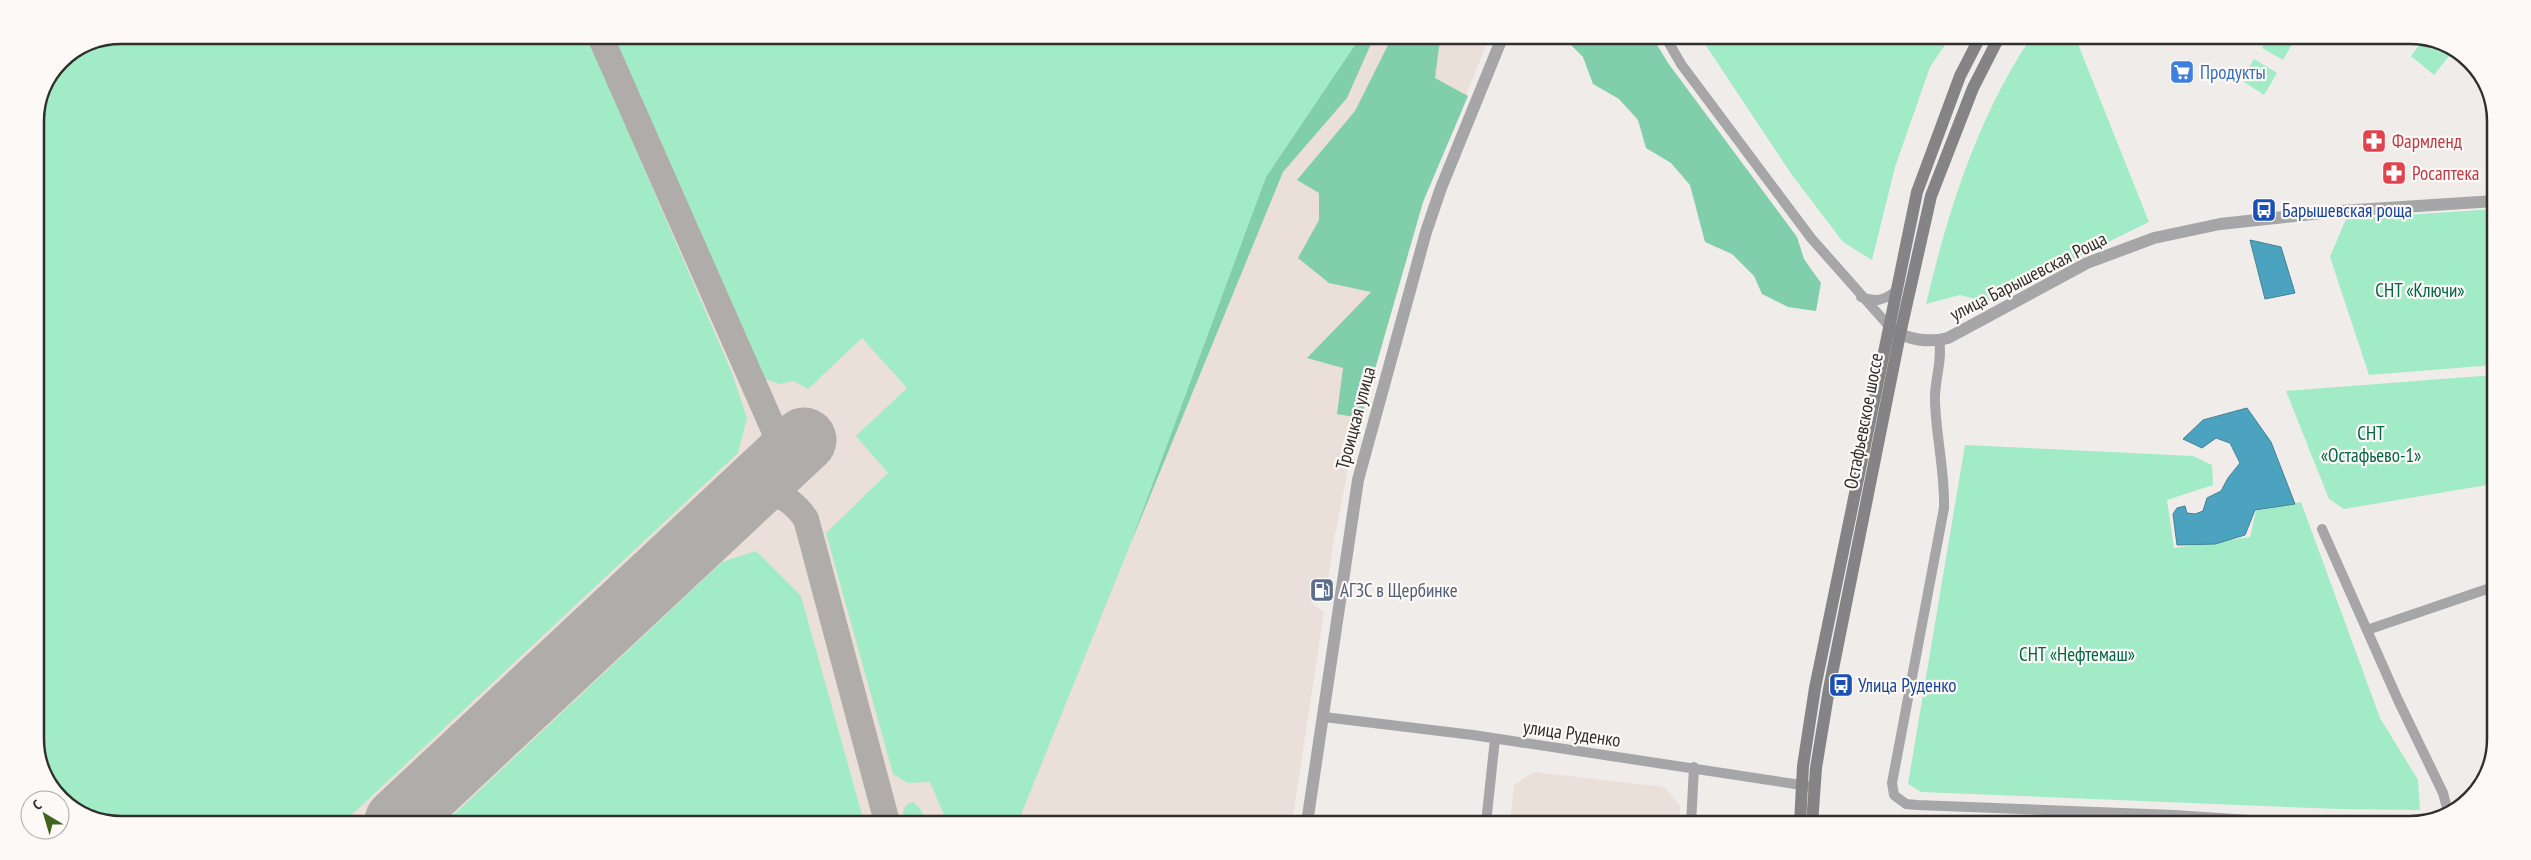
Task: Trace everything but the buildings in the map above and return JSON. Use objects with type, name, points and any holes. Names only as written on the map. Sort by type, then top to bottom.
[{"type":"main road","name":"Остафьевское шоссе","points":[[1811,816],[1808,786],[1815,688],[1895,292],[1917,192],[1960,76],[1976,44]]},
{"type":"main road","name":"Остафьевское шоссе","points":[[1802,816],[1900,334],[1931,196],[1973,88],[1995,44]]},
{"type":"street","name":"Троицкая улица","points":[[1308,816],[1350,527],[1368,440],[1426,232],[1500,44]]},
{"type":"street","name":"улица Барышевская Роща","points":[[1669,44],[1681,64],[1811,238],[1860,297],[1888,326],[1900,334],[1918,339],[1939,340],[1956,335],[2087,263],[2154,238],[2220,224],[2340,211],[2487,202]]},
{"type":"street","points":[[1860,297],[1875,301],[1895,292]]},
{"type":"street","points":[[1939,340],[1941,353],[1935,398],[1945,481],[1944,508],[1892,783],[1894,795],[1906,804],[1917,805],[2189,816]]},
{"type":"street","points":[[2322,529],[2443,794],[2447,807]]},
{"type":"street","points":[[2367,630],[2487,589]]},
{"type":"street","name":"улица Руденко","points":[[1324,716],[1694,767],[1808,786]]},
{"type":"street","points":[[1487,816],[1495,739]]},
{"type":"street","points":[[1691,816],[1694,767]]},
{"type":"shaded area","points":[[121,44],[1487,44],[1423,202],[1354,441],[1334,539],[1326,592],[1313,594],[1311,603],[1324,612],[1293,816],[111,816],[96,812],[82,806],[70,797],[70,790],[63,790],[50,769],[46,759],[44,744],[44,121],[45,106],[50,91],[66,66],[78,57],[106,45]]},
{"type":"shaded area","points":[[1534,772],[1664,787],[1680,805],[1680,816],[1511,816],[1514,785]]},
{"type":"green space","points":[[121,44],[590,44],[732,373],[747,418],[738,453],[350,816],[111,816],[82,806],[70,797],[70,790],[63,790],[54,778],[46,759],[44,744],[44,121],[45,106],[57,78],[66,66],[91,50],[106,45]]},
{"type":"green space","points":[[611,44],[1355,44],[1266,177],[1130,545],[1020,816],[944,816],[930,782],[908,783],[893,774],[826,533],[888,473],[856,436],[907,388],[862,338],[808,389],[794,381],[780,384],[755,376]]},
{"type":"green space","points":[[1371,44],[1347,98],[1283,172],[1130,545],[1266,177],[1355,45]]},
{"type":"green space","points":[[1388,44],[1441,44],[1435,78],[1468,96],[1423,202],[1361,418],[1337,414],[1343,368],[1307,358],[1371,292],[1329,283],[1298,258],[1319,220],[1319,193],[1297,180],[1355,111]]},
{"type":"green space","points":[[1570,44],[1657,44],[1668,63],[1797,237],[1804,259],[1821,283],[1816,311],[1788,307],[1762,294],[1754,276],[1732,254],[1705,242],[1690,185],[1671,163],[1646,148],[1638,120],[1619,99],[1593,84],[1583,57]]},
{"type":"green space","points":[[1705,44],[1946,44],[1930,67],[1895,167],[1872,260],[1843,242],[1792,175]]},
{"type":"green space","points":[[2027,44],[2078,44],[2149,222],[1986,302],[1960,295],[1926,304],[1944,235],[1966,167],[1994,101]]},
{"type":"green space","points":[[2264,44],[2292,44],[2283,60],[2262,48]]},
{"type":"green space","points":[[2420,45],[2435,48],[2450,55],[2434,75],[2411,56]]},
{"type":"green space","points":[[2254,59],[2277,73],[2264,95],[2241,80]]},
{"type":"green space","name":"СНТ «Ключи»","points":[[2487,210],[2487,366],[2369,375],[2330,257],[2346,219]]},
{"type":"green space","name":"СНТ «Остафьево-1»","points":[[2487,376],[2487,485],[2344,509],[2329,499],[2286,391]]},
{"type":"green space","name":"СНТ «Нефтемаш»","points":[[1965,445],[2193,456],[2212,465],[2213,485],[2167,500],[2174,548],[2250,537],[2256,511],[2301,502],[2380,718],[2418,780],[2420,810],[2338,809],[1921,792],[1908,784]]},
{"type":"green space","points":[[756,551],[801,596],[862,816],[452,816],[722,562]]},
{"type":"green space","points":[[913,802],[919,807],[924,816],[904,816],[903,812],[906,805]]},
{"type":"water","points":[[2250,240],[2281,247],[2295,293],[2265,299]]},
{"type":"water","points":[[2247,408],[2271,442],[2295,504],[2255,510],[2245,535],[2215,544],[2177,545],[2173,514],[2177,508],[2185,506],[2187,513],[2195,514],[2203,511],[2207,498],[2221,491],[2228,478],[2240,463],[2230,443],[2216,438],[2202,448],[2183,439],[2203,420]]},
{"type":"taxiway","points":[[604,44],[774,430],[776,466]]},
{"type":"taxiway","points":[[738,500],[759,494],[776,495],[792,503],[806,519],[885,816]]},
{"type":"runway","points":[[402,816],[804,440]]},
{"type":"place","name":"Продукты","points":[[2182,72]]},
{"type":"place","name":"Фармленд","points":[[2374,141]]},
{"type":"place","name":"Росаптека","points":[[2394,173]]},
{"type":"place","name":"Барышевская роща","points":[[2264,210]]},
{"type":"place","name":"АГЗС в Щербинке","points":[[1322,590]]},
{"type":"place","name":"Улица Руденко","points":[[1841,685]]}]
